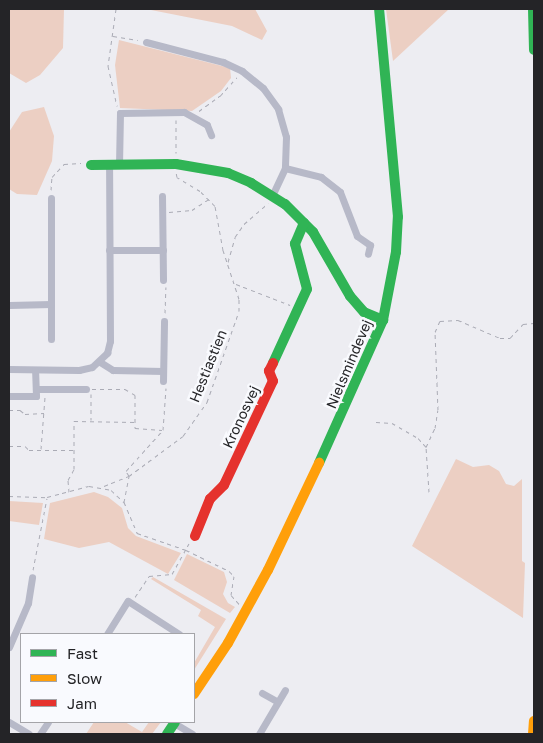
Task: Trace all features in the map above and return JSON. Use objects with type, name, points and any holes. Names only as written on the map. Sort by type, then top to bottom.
[{"type":"street","name":"Nielsmindevej","points":[[195,692],[247,609],[348,404],[383,320],[394,270],[398,217],[379,9]]},
{"type":"street","points":[[533,9],[534,50]]},
{"type":"street","points":[[146,42],[223,62],[242,71],[263,88],[278,109],[286,138],[285,168],[272,196]]},
{"type":"street","points":[[9,369],[79,370],[100,362],[110,341],[110,250],[114,165],[120,113],[176,112],[192,115],[207,125],[211,135]]},
{"type":"street","points":[[91,165],[176,164],[228,173],[272,196],[304,223],[350,296],[364,312],[383,320]]},
{"type":"street","points":[[285,168],[321,177],[340,192],[357,236],[370,245],[368,254]]},
{"type":"street","points":[[162,196],[163,280]]},
{"type":"street","points":[[51,198],[52,339]]},
{"type":"street","name":"Kronosvej","points":[[195,536],[210,499],[224,485],[273,381],[269,371],[298,309],[308,282],[295,244],[304,223]]},
{"type":"street","points":[[110,250],[163,250]]},
{"type":"street","points":[[9,304],[51,304]]},
{"type":"street","points":[[163,380],[164,321]]},
{"type":"street","points":[[100,362],[113,370],[163,371]]},
{"type":"street","points":[[9,396],[36,396],[35,370]]},
{"type":"street","points":[[36,389],[89,389]]},
{"type":"street","points":[[9,647],[28,603],[32,577]]},
{"type":"street","points":[[108,633],[128,602],[177,633]]},
{"type":"street","points":[[259,734],[285,690]]},
{"type":"street","points":[[262,693],[278,702]]},
{"type":"street","points":[[533,734],[534,721]]},
{"type":"street","points":[[9,722],[29,734]]},
{"type":"street","points":[[40,734],[47,723]]},
{"type":"street","points":[[167,734],[175,723],[192,734]]},
{"type":"path","points":[[116,9],[109,82],[120,113]]},
{"type":"path","points":[[112,36],[146,42]]},
{"type":"path","points":[[192,115],[220,96],[242,71]]},
{"type":"path","points":[[162,212],[185,212],[209,198],[177,177],[176,112]]},
{"type":"path","points":[[51,198],[52,176],[67,162],[76,162]]},
{"type":"path","points":[[227,263],[235,237],[244,224],[266,206],[272,196]]},
{"type":"path","name":"Hestiastien","points":[[9,496],[47,497],[69,493],[89,486],[103,487],[129,476],[183,436],[208,402],[237,322],[239,299],[236,285],[227,263],[218,216],[209,198]]},
{"type":"path","points":[[163,280],[166,286],[164,321]]},
{"type":"path","points":[[236,285],[242,284],[298,309]]},
{"type":"path","points":[[429,492],[426,447],[436,428],[438,410],[435,332],[440,321],[458,320],[500,338],[510,338],[524,324],[534,323]]},
{"type":"path","points":[[124,502],[129,476],[126,471],[163,430],[166,386],[163,380]]},
{"type":"path","points":[[41,450],[41,423],[45,413],[45,389]]},
{"type":"path","points":[[91,421],[89,389],[125,389],[135,395],[135,422],[138,430],[163,430]]},
{"type":"path","points":[[9,410],[20,410],[25,414],[45,413]]},
{"type":"path","points":[[69,493],[74,450],[74,421],[135,422]]},
{"type":"path","points":[[376,422],[392,423],[418,438],[426,447]]},
{"type":"path","points":[[9,446],[41,450],[74,450]]},
{"type":"path","points":[[103,487],[124,502],[137,533],[186,550],[229,571],[234,576],[231,590],[233,601],[247,609]]},
{"type":"path","points":[[32,577],[47,497]]},
{"type":"path","points":[[128,602],[149,576],[172,574],[195,536]]},
{"type":"shaded area","points":[[9,9],[64,9],[63,48],[40,75],[26,83],[9,73]]},
{"type":"shaded area","points":[[146,9],[255,9],[267,31],[262,40],[232,26]]},
{"type":"shaded area","points":[[386,9],[449,9],[393,61]]},
{"type":"shaded area","points":[[119,40],[230,68],[231,78],[221,91],[192,111],[120,108],[115,65]]},
{"type":"shaded area","points":[[44,107],[54,136],[52,161],[37,195],[17,194],[9,189],[9,132],[22,112]]},
{"type":"shaded area","points":[[456,459],[473,467],[489,465],[499,471],[506,484],[514,486],[522,479],[522,561],[525,563],[523,618],[412,546]]},
{"type":"shaded area","points":[[94,492],[108,497],[122,508],[128,528],[136,536],[181,553],[168,574],[109,542],[79,548],[44,539],[50,503]]},
{"type":"shaded area","points":[[9,501],[43,503],[39,525],[9,521]]},
{"type":"shaded area","points":[[187,554],[224,572],[227,582],[223,594],[228,603],[235,607],[230,613],[174,580]]},
{"type":"shaded area","points":[[153,577],[226,619],[195,668],[195,661],[215,627],[198,616],[201,610],[151,579]]},
{"type":"shaded area","points":[[93,723],[127,723],[142,732],[148,723],[160,723],[152,734],[86,734]]},
{"type":"traffic: fast","points":[[319,463],[383,320],[396,252],[398,217],[379,9]]},
{"type":"traffic: fast","points":[[533,9],[534,50]]},
{"type":"traffic: fast","points":[[91,165],[176,164],[228,173],[251,183],[285,204],[313,232],[350,296],[364,312],[383,320]]},
{"type":"traffic: fast","points":[[273,363],[307,289],[295,244],[304,223]]},
{"type":"traffic: fast","points":[[167,734],[174,723]]},
{"type":"traffic: slow","points":[[195,692],[228,643],[268,570],[319,463]]},
{"type":"traffic: slow","points":[[533,734],[534,721]]},
{"type":"traffic: jam","points":[[195,536],[210,499],[224,485],[273,381],[269,371],[273,363]]}]
